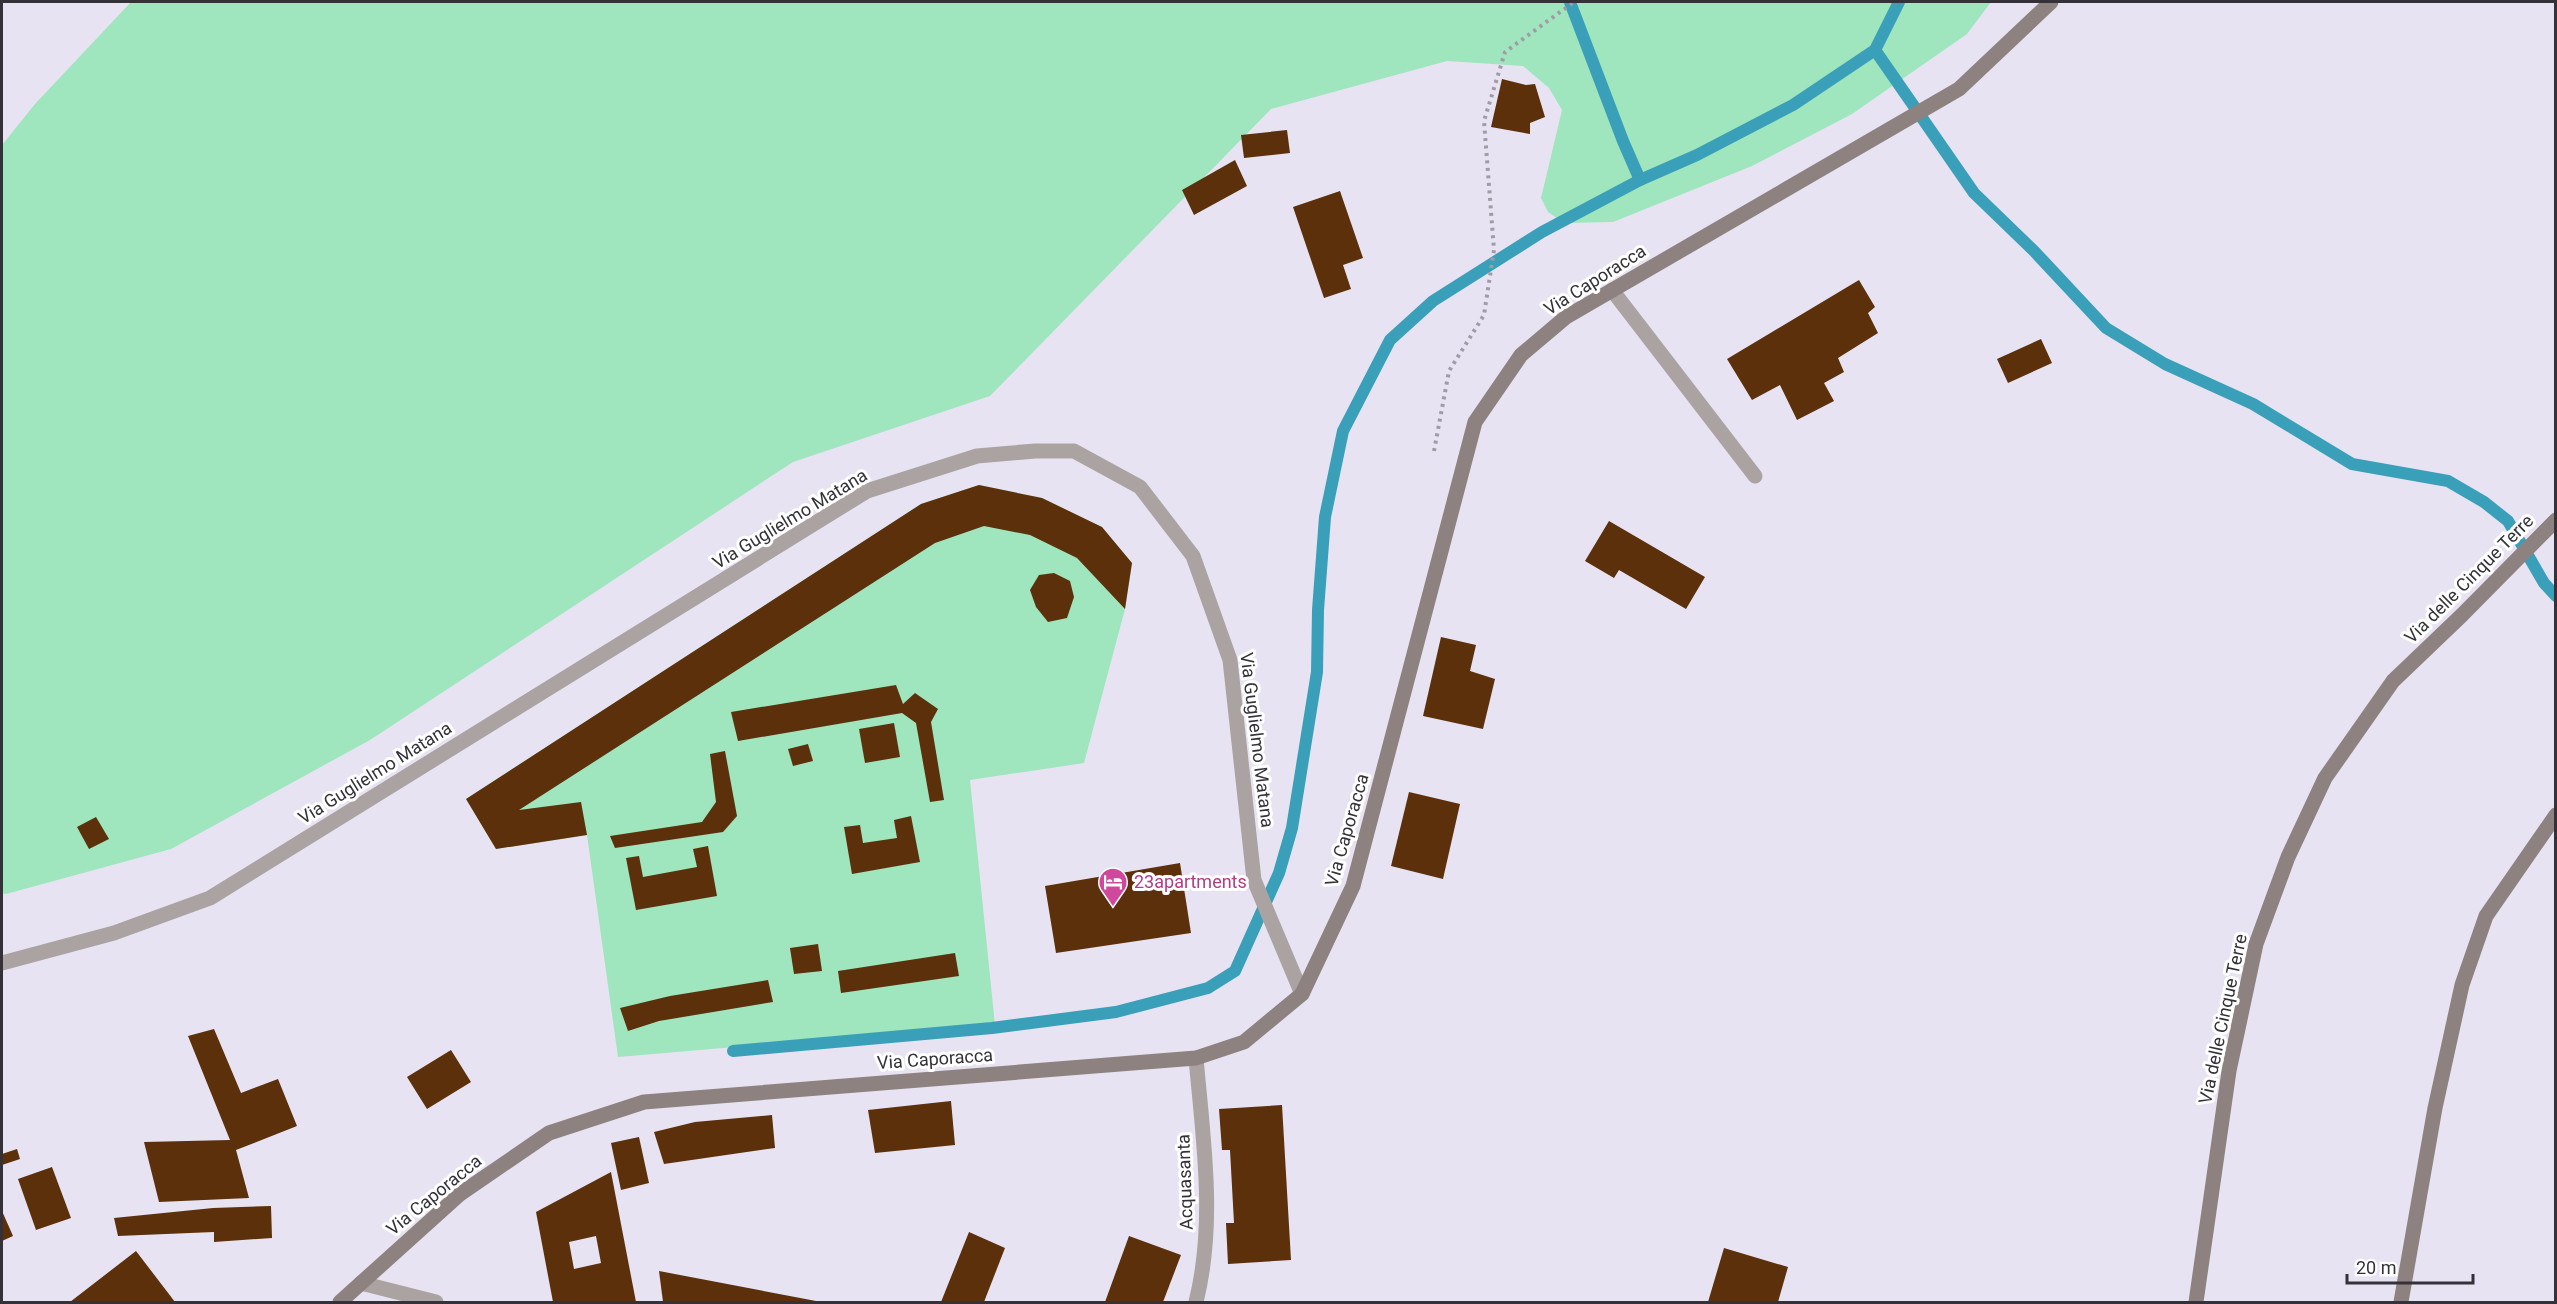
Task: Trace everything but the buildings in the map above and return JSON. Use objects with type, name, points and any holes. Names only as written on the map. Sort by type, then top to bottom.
[{"type":"street","name":"Via Caporacca","points":[[340,1302],[460,1194],[549,1133],[644,1102],[1196,1058],[1244,1042],[1302,994],[1353,886],[1475,422],[1521,355],[1566,317],[1959,89],[2051,2]]},
{"type":"street","points":[[1612,290],[1755,476]]},
{"type":"street","name":"Via Guglielmo Matana","points":[[2,963],[114,933],[210,898],[867,491],[977,456],[1074,451],[1140,488],[1192,556],[1230,660],[1254,880],[1302,994]]},
{"type":"street","name":"Via delle Cinque Terre","points":[[2196,1302],[2229,1071],[2256,944],[2288,857],[2325,778],[2393,681],[2556,520]]},
{"type":"street","points":[[2401,1302],[2435,1108],[2462,985],[2486,916],[2556,815]]},
{"type":"street","name":"Acquasanta","points":[[1196,1058],[1206,1168],[1207,1236],[1196,1302]]},
{"type":"street","points":[[361,1283],[436,1302]]},
{"type":"path","points":[[1432,462],[1449,371],[1484,315],[1494,250],[1484,121],[1505,52],[1574,2]]},
{"type":"green space","points":[[131,2],[1991,2],[1967,34],[1852,114],[1752,166],[1613,222],[1564,223],[1548,212],[1541,198],[1562,110],[1549,88],[1523,66],[1447,61],[1271,109],[990,396],[793,462],[370,740],[171,849],[6,894],[2,893],[2,145],[35,104]]},
{"type":"green space","points":[[979,485],[1042,498],[1102,527],[1132,563],[1125,609],[1084,763],[970,780],[995,1025],[618,1057],[587,835],[496,849],[466,799],[921,504]]},
{"type":"waterway","points":[[1570,2],[1640,180]]},
{"type":"waterway","points":[[733,1051],[992,1028],[1116,1012],[1208,988],[1235,971],[1279,873],[1292,828],[1317,672],[1318,610],[1325,517],[1343,431],[1390,340],[1433,301],[1542,232],[1640,180],[1697,155],[1793,105],[1875,50],[1899,2]]},
{"type":"waterway","points":[[1875,50],[1974,193],[2034,251],[2106,328],[2165,364],[2253,404],[2352,464],[2448,481],[2484,502],[2508,521],[2544,583],[2556,596]]},
{"type":"place","name":"23apartments","points":[[1113,908]]}]
